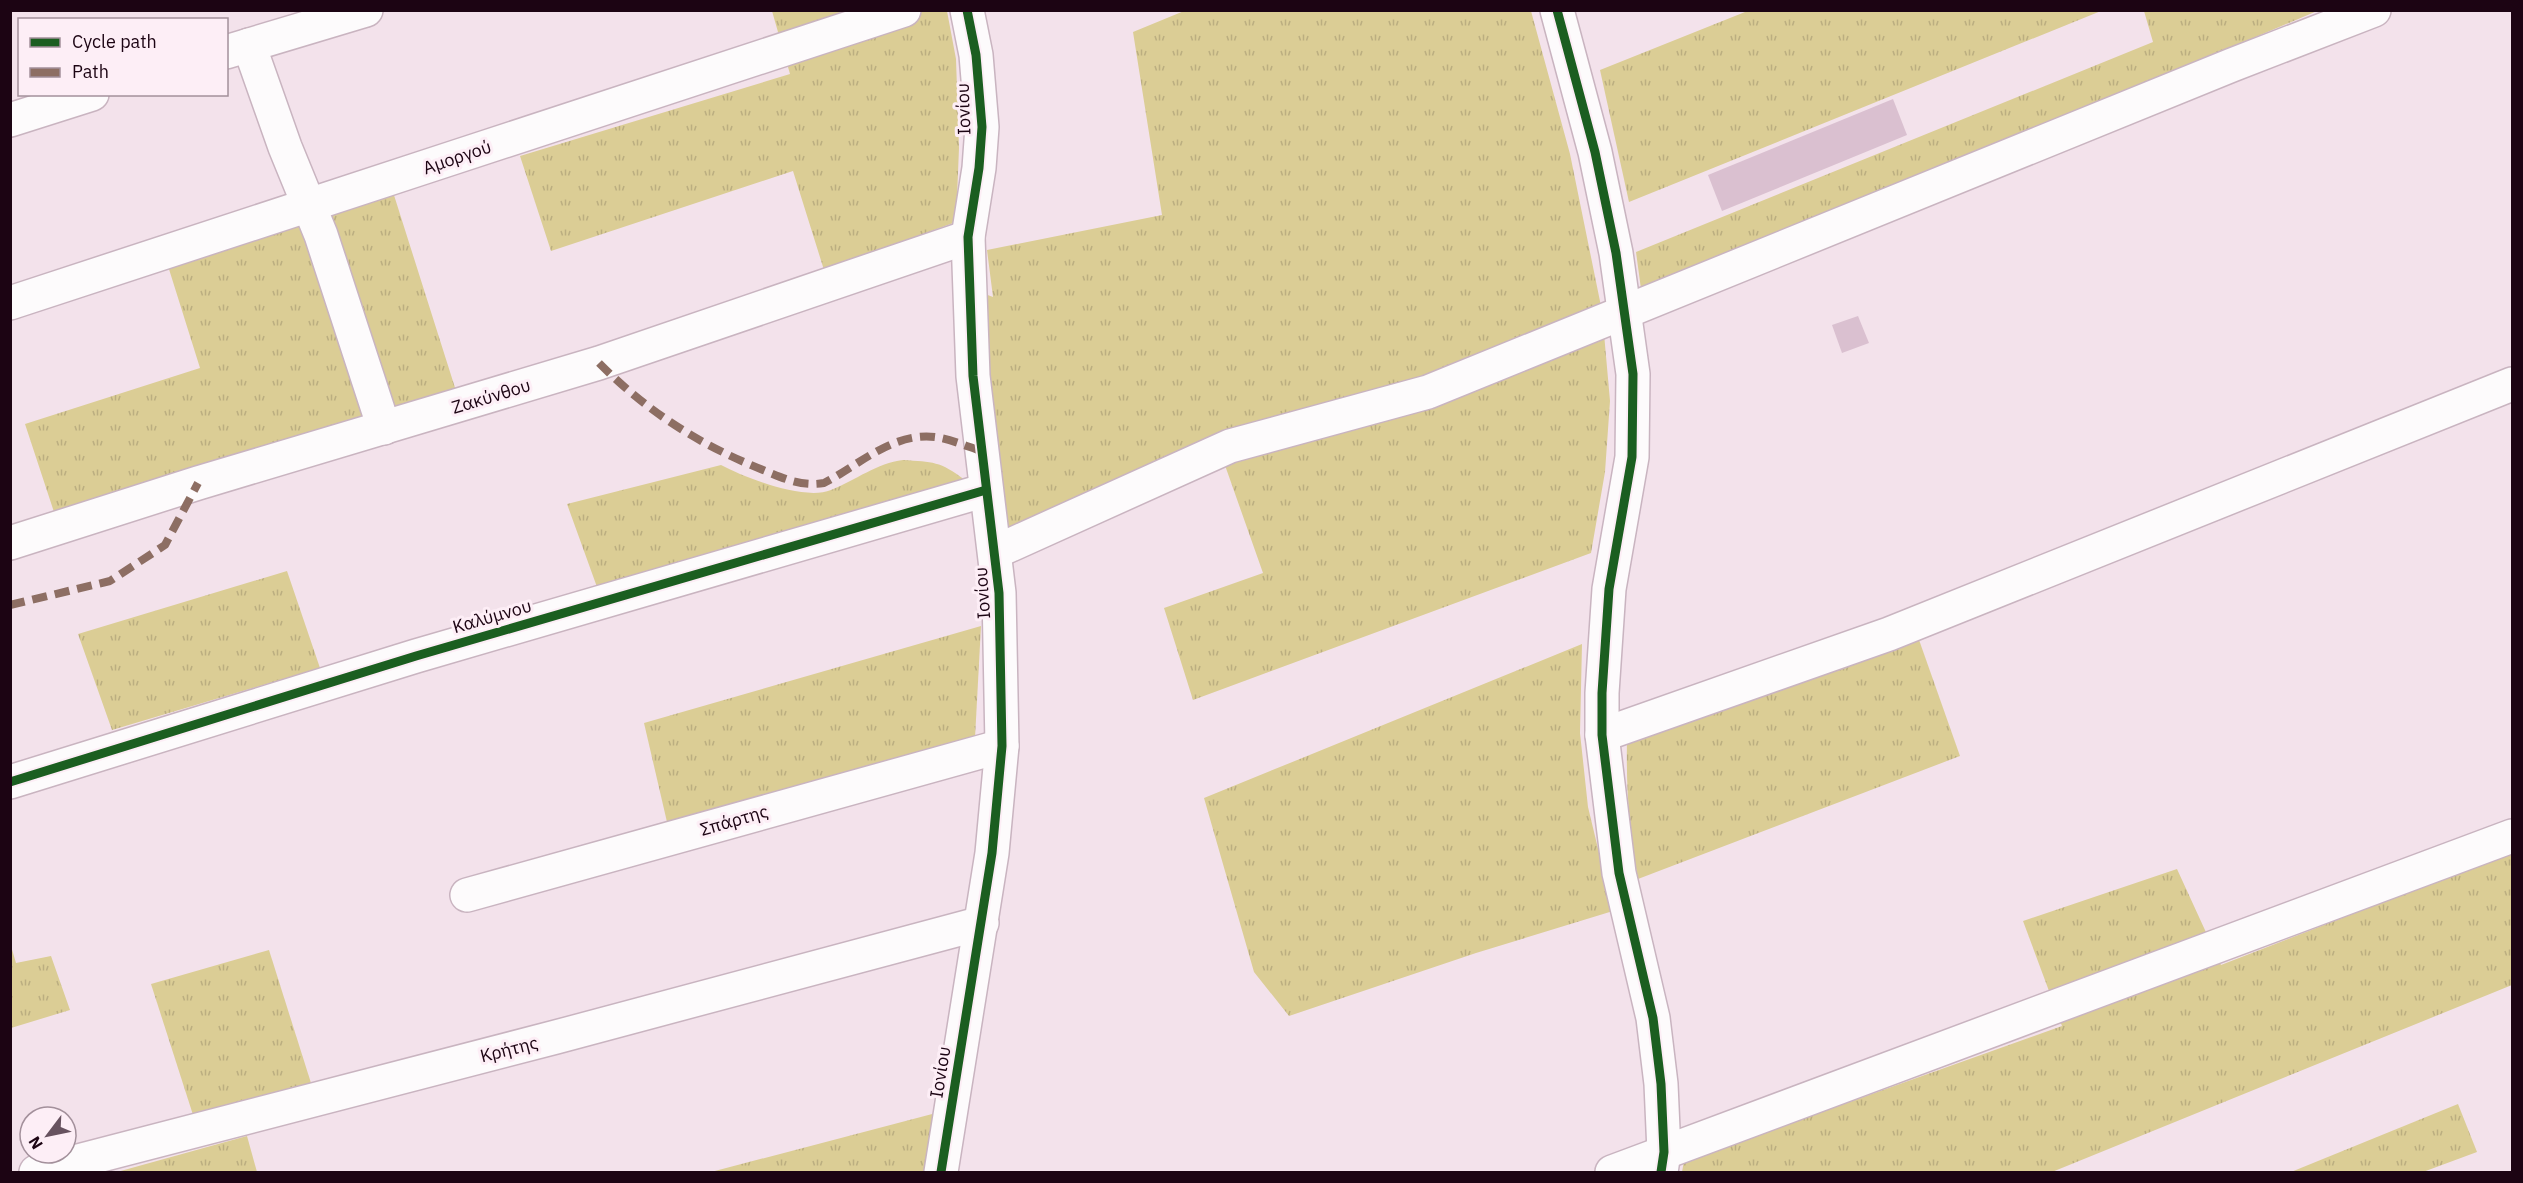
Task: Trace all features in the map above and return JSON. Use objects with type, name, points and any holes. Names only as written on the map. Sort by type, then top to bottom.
[{"type":"street","points":[[366,10],[238,49],[285,147],[310,206],[384,428]]},
{"type":"street","name":"Αμοργού","points":[[10,303],[904,10]]},
{"type":"street","name":"Ιονίου","points":[[941,1173],[992,853],[1002,746],[1001,626],[995,552],[973,376],[968,237],[979,168],[982,127],[976,55],[967,10]]},
{"type":"street","points":[[1557,10],[1594,152],[1616,253],[1633,374],[1632,457],[1609,589],[1602,693],[1602,735],[1619,873],[1653,1018],[1661,1084],[1663,1162]]},
{"type":"street","points":[[995,552],[1230,446],[1428,392],[2232,65],[2374,10]]},
{"type":"street","points":[[10,120],[86,96]]},
{"type":"street","name":"Ζακύνθου","points":[[10,543],[198,483],[598,363],[968,237]]},
{"type":"street","points":[[1602,735],[1890,634],[2512,384]]},
{"type":"street","name":"Καλύμνου","points":[[10,782],[416,656],[986,490]]},
{"type":"street","name":"Σπάρτης","points":[[466,895],[1002,746]]},
{"type":"street","points":[[1612,1173],[1663,1162],[2512,836]]},
{"type":"street","name":"Κρήτης","points":[[36,1173],[556,1037],[982,922]]},
{"type":"green space","points":[[1750,10],[2101,11],[1629,202],[1600,70]]},
{"type":"green space","points":[[772,11],[947,11],[956,59],[959,148],[956,222],[824,270],[793,171],[551,251],[520,156],[790,74]]},
{"type":"green space","points":[[1184,11],[1531,11],[1570,154],[1602,311],[1610,401],[1605,472],[1591,553],[1193,700],[1164,608],[1263,573],[1215,437],[1111,485],[1007,528],[987,366],[985,294],[993,297],[987,250],[1162,215],[1133,32]]},
{"type":"green space","points":[[2144,11],[2317,11],[2086,109],[1641,289],[1636,252],[2153,42]]},
{"type":"green space","points":[[393,192],[457,394],[54,512],[25,424],[200,368],[168,266]]},
{"type":"green space","points":[[903,460],[936,464],[949,469],[965,480],[597,587],[567,504],[721,465],[775,486],[806,493],[820,493],[831,490],[875,468]]},
{"type":"green space","points":[[287,571],[320,668],[112,730],[78,634]]},
{"type":"green space","points":[[981,626],[975,738],[667,822],[644,723]]},
{"type":"green space","points":[[1918,637],[1960,756],[1638,879],[1629,810],[1627,740]]},
{"type":"green space","points":[[1582,644],[1580,733],[1588,807],[1613,911],[1476,953],[1289,1016],[1254,972],[1204,798]]},
{"type":"green space","points":[[2512,852],[2512,985],[2052,1172],[1682,1172],[1684,1161],[2062,1026],[2023,921],[2177,869],[2221,965]]},
{"type":"green space","points":[[11,946],[16,963],[51,956],[70,1010],[11,1028]]},
{"type":"green space","points":[[269,950],[311,1083],[194,1118],[151,984]]},
{"type":"green space","points":[[2458,1104],[2477,1152],[2423,1172],[2291,1172]]},
{"type":"green space","points":[[936,1113],[925,1172],[711,1172]]},
{"type":"green space","points":[[247,1136],[257,1172],[117,1172]]},
{"type":"building","points":[[1893,99],[1907,135],[1722,211],[1708,175]]},
{"type":"building","points":[[1858,316],[1869,343],[1842,353],[1832,325]]},
{"type":"marked path","points":[[599,363],[655,412],[695,438],[739,460],[800,483],[824,483],[877,451],[920,437],[941,438],[981,451]]},
{"type":"marked path","points":[[10,605],[110,581],[165,545],[198,483]]},
{"type":"cycle path","points":[[941,1172],[992,853],[1002,746],[999,593],[973,376],[968,237],[979,168],[982,127],[976,55],[967,10]]},
{"type":"cycle path","points":[[1557,10],[1595,152],[1616,253],[1633,374],[1632,457],[1609,589],[1602,693],[1602,735],[1619,873],[1653,1018],[1661,1084],[1664,1152],[1661,1172]]},
{"type":"cycle path","points":[[10,782],[416,656],[986,490]]}]
